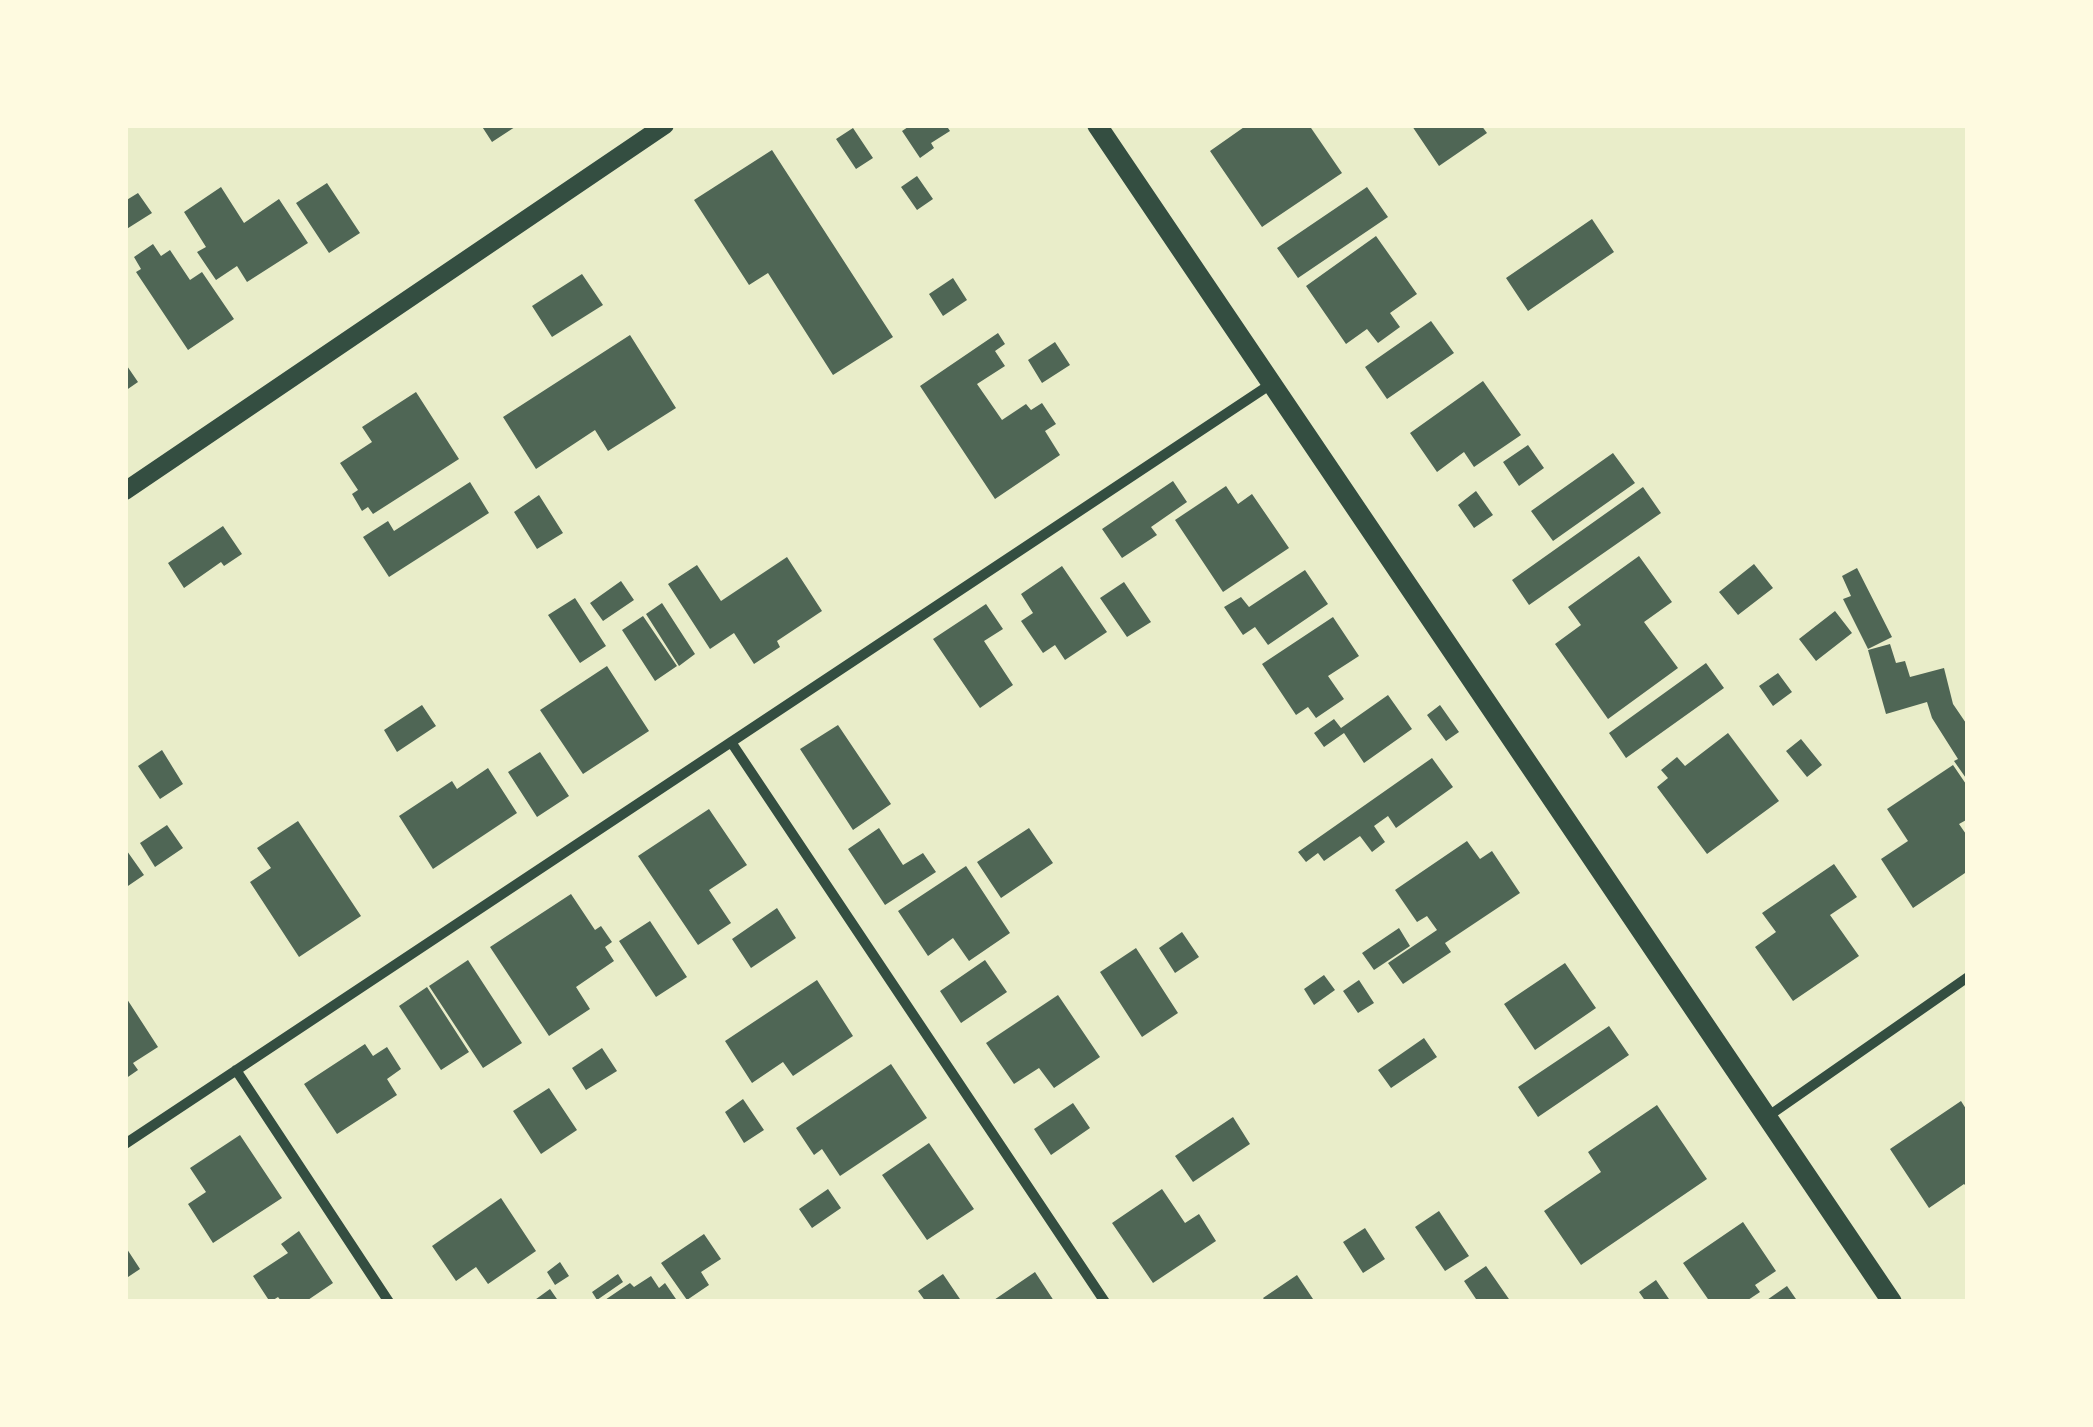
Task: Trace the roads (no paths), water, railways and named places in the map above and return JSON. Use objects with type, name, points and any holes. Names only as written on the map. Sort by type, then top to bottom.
[{"type":"main road","points":[[1097,125],[1892,1302]]},
{"type":"street","points":[[125,490],[665,125]]},
{"type":"street","points":[[125,1144],[1272,384]]},
{"type":"street","points":[[731,742],[1105,1302]]},
{"type":"street","points":[[1767,1117],[1968,977]]},
{"type":"street","points":[[236,1070],[390,1302]]}]
